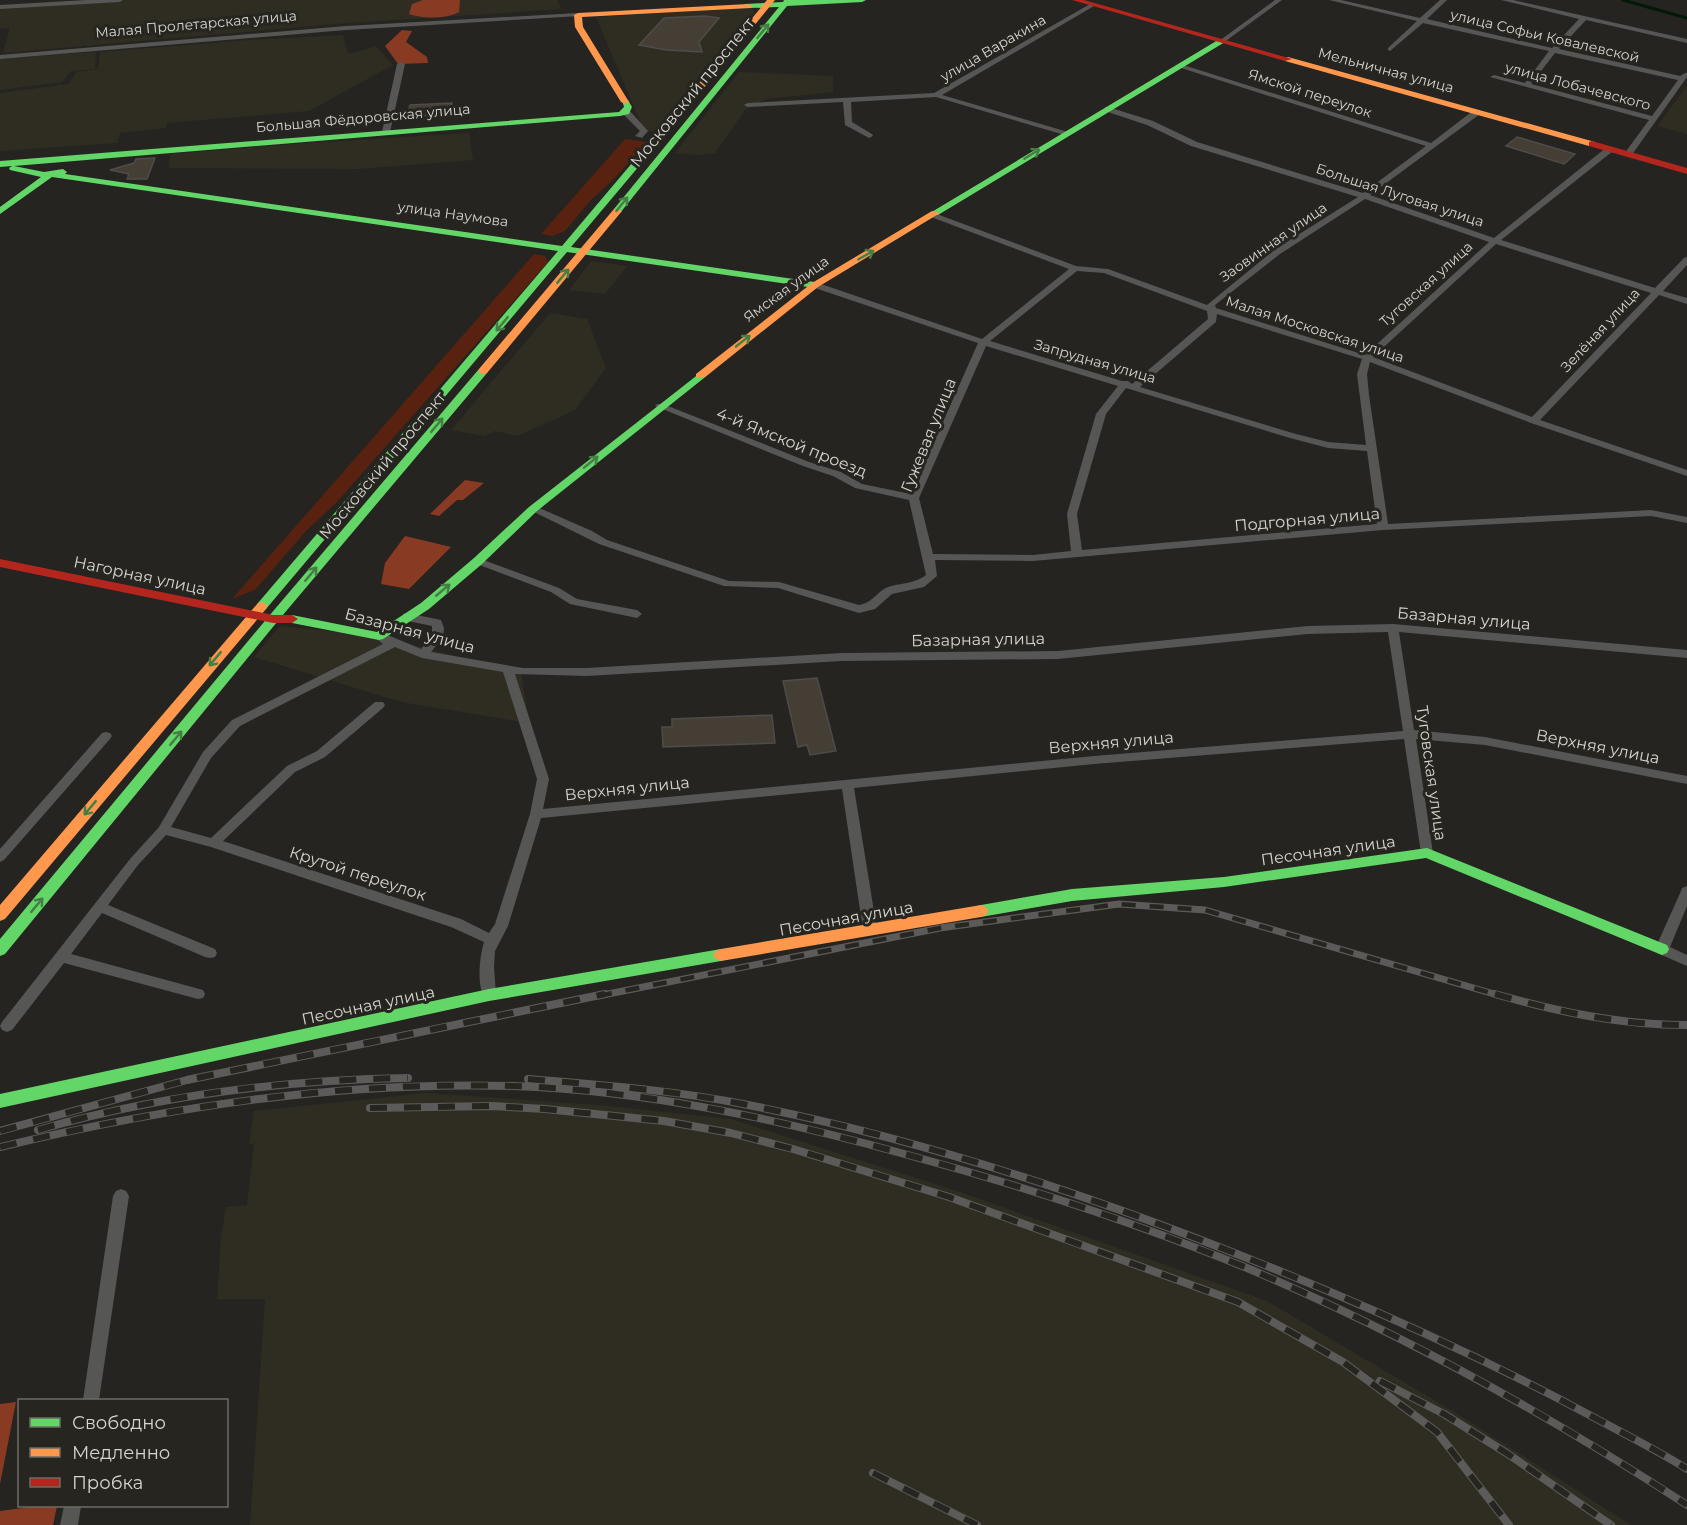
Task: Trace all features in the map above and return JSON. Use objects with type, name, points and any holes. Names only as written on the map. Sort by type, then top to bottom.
[{"type":"main road","name":"Малая Пролетарская улица","points":[[578,15],[778,2],[862,0]]},
{"type":"main road","name":"Мельничная улица","points":[[1076,0],[1687,171]]},
{"type":"main road","name":"Московский проспект","points":[[0,915],[253,615],[778,2]]},
{"type":"main road","name":"Московский проспект","points":[[0,950],[273,619],[586,250],[778,2]]},
{"type":"main road","points":[[578,15],[579,27],[628,107],[626,112]]},
{"type":"main road","name":"Ямская улица","points":[[379,636],[424,606],[478,561],[533,509],[815,285],[1221,42]]},
{"type":"main road","name":"Большая Фёдоровская улица","points":[[0,165],[626,112]]},
{"type":"main road","name":"Большая Фёдоровская улица","points":[[0,211],[52,175],[84,159],[102,155]]},
{"type":"main road","points":[[26,192],[35,173],[33,169],[39,164],[54,159]]},
{"type":"main road","name":"улица Наумова","points":[[54,159],[67,160],[75,174],[85,177]]},
{"type":"main road","name":"Большая Фёдоровская улица","points":[[0,165],[52,175]]},
{"type":"main road","name":"улица Наумова","points":[[52,175],[85,177],[815,285]]},
{"type":"main road","name":"Нагорная улица","points":[[0,563],[273,619]]},
{"type":"main road","name":"Базарная улица","points":[[273,619],[291,619],[379,636]]},
{"type":"main road","points":[[1427,853],[1662,949]]},
{"type":"main road","name":"Песочная улица","points":[[0,1101],[489,996],[702,961],[1072,895],[1224,882],[1427,853]]},
{"type":"street","points":[[0,8],[120,0]]},
{"type":"street","name":"Ямская улица","points":[[1221,42],[1279,0]]},
{"type":"street","name":"улица Софьи Ковалевской","points":[[1332,0],[1553,51],[1685,76]]},
{"type":"street","points":[[1390,49],[1444,0]]},
{"type":"street","points":[[1504,0],[1687,40]]},
{"type":"street","name":"улица Варакина","points":[[936,95],[1092,5]]},
{"type":"street","name":"Малая Пролетарская улица","points":[[0,57],[346,28],[578,15]]},
{"type":"street","points":[[1527,85],[1553,51],[1584,18]]},
{"type":"street","points":[[386,132],[401,64]]},
{"type":"street","name":"Ямской переулок","points":[[1180,66],[1432,146]]},
{"type":"street","points":[[1628,154],[1685,76]]},
{"type":"street","name":"улица Лобачевского","points":[[1494,77],[1655,119]]},
{"type":"street","points":[[748,105],[936,95],[1065,134]]},
{"type":"street","points":[[847,99],[848,123],[869,136]]},
{"type":"street","name":"Большая Луговая улица","points":[[1108,109],[1150,123],[1194,144],[1364,196],[1687,302]]},
{"type":"street","points":[[626,112],[644,131],[639,136]]},
{"type":"street","name":"Заовинная улица","points":[[1077,554],[1072,514],[1101,414],[1130,384],[1213,320],[1211,304],[1277,252],[1364,196],[1478,112]]},
{"type":"street","name":"Туговская улица","points":[[1367,358],[1496,241],[1611,150]]},
{"type":"street","name":"Малая Московская улица","points":[[934,215],[1075,268],[1104,271],[1210,309],[1367,358],[1534,421],[1687,473]]},
{"type":"street","name":"Зелёная улица","points":[[1534,421],[1655,291],[1687,260]]},
{"type":"street","name":"Гужевая улица","points":[[533,509],[588,533],[603,543],[728,584],[779,585],[859,609],[870,607],[890,591],[920,585],[932,576],[914,498],[983,342],[1075,268]]},
{"type":"street","name":"Запрудная улица","points":[[815,285],[983,342],[1130,384],[1328,445],[1370,448]]},
{"type":"street","points":[[1367,358],[1362,374],[1370,448],[1383,527]]},
{"type":"street","name":"4-й Ямской проезд","points":[[660,406],[837,474],[859,486],[914,498]]},
{"type":"street","name":"Подгорная улица","points":[[929,556],[1033,558],[1383,527],[1651,513],[1687,520]]},
{"type":"street","points":[[478,561],[555,590],[574,602],[638,614]]},
{"type":"street","points":[[407,617],[437,623],[440,628],[438,638],[422,654]]},
{"type":"street","name":"Туговская улица","points":[[1393,628],[1427,853]]},
{"type":"street","name":"Базарная улица","points":[[379,636],[422,654],[508,671],[587,672],[842,657],[1058,655],[1308,630],[1393,628],[1687,654]]},
{"type":"street","points":[[7,1026],[63,957],[134,862],[163,830],[207,755],[236,723],[391,644],[379,636]]},
{"type":"street","points":[[489,996],[486,956],[490,939],[501,926],[536,814],[543,779],[508,671]]},
{"type":"street","points":[[213,843],[291,769],[321,754],[380,705]]},
{"type":"street","name":"Верхняя улица","points":[[536,814],[1106,759],[1410,734],[1485,741],[1687,780]]},
{"type":"street","points":[[0,857],[106,736]]},
{"type":"street","points":[[847,783],[870,930]]},
{"type":"street","name":"Крутой переулок","points":[[163,830],[213,843],[456,923],[490,939]]},
{"type":"street","points":[[1687,891],[1662,949],[1687,961]]},
{"type":"street","points":[[100,907],[210,952]]},
{"type":"street","points":[[63,957],[198,994]]},
{"type":"street","points":[[91,1399],[121,1196]]},
{"type":"street","points":[[69,1525],[73,1507]]},
{"type":"shaded area","points":[[105,0],[557,0],[561,9],[335,24],[3,53],[10,28],[0,29],[0,7]]},
{"type":"shaded area","points":[[423,0],[460,0],[459,12],[434,18],[409,14],[412,4]]},
{"type":"shaded area","points":[[751,8],[755,12],[653,132],[644,131],[596,17]]},
{"type":"shaded area","points":[[402,30],[412,31],[406,42],[427,57],[428,63],[398,64],[385,46]]},
{"type":"shaded area","points":[[343,35],[348,54],[376,46],[393,65],[309,111],[167,123],[166,128],[120,133],[117,143],[0,151],[0,93],[69,84],[76,72],[98,69],[100,52]]},
{"type":"shaded area","points":[[96,52],[95,69],[71,71],[62,82],[0,90],[0,59]]},
{"type":"shaded area","points":[[739,72],[833,76],[833,92],[766,99],[745,110],[715,153],[698,155],[675,153]]},
{"type":"shaded area","points":[[1687,86],[1687,134],[1657,126]]},
{"type":"shaded area","points":[[469,133],[473,160],[358,169],[169,168],[170,154]]},
{"type":"shaded area","points":[[625,139],[647,142],[614,179],[590,201],[565,231],[552,236],[541,234]]},
{"type":"shaded area","points":[[534,254],[545,256],[548,262],[337,502],[306,531],[255,590],[232,599]]},
{"type":"shaded area","points":[[591,261],[627,266],[605,294],[569,290]]},
{"type":"shaded area","points":[[550,313],[587,319],[606,368],[575,410],[518,436],[495,431],[484,436],[451,430]]},
{"type":"shaded area","points":[[465,480],[484,483],[463,500],[457,500],[439,516],[430,514]]},
{"type":"shaded area","points":[[405,536],[451,547],[409,589],[381,584],[385,563]]},
{"type":"shaded area","points":[[280,626],[379,636],[521,673],[529,723],[401,702],[254,657]]},
{"type":"shaded area","points":[[426,1093],[599,1105],[731,1119],[960,1192],[1267,1301],[1461,1416],[1631,1525],[250,1525],[265,1299],[217,1299],[221,1237],[226,1207],[247,1205],[254,1144],[249,1144],[254,1111]]},
{"type":"shaded area","points":[[16,1402],[0,1484],[0,1404]]},
{"type":"shaded area","points":[[30,1507],[57,1507],[53,1525],[0,1525],[0,1511]]},
{"type":"building","points":[[705,16],[719,18],[699,42],[702,52],[666,50],[639,45],[664,18]]},
{"type":"building","points":[[452,103],[450,114],[407,117],[410,105]]},
{"type":"building","points":[[1517,137],[1575,154],[1564,164],[1506,146]]},
{"type":"building","points":[[155,158],[147,179],[127,179],[129,174],[110,170],[134,163],[136,159]]},
{"type":"building","points":[[817,678],[836,751],[810,755],[807,745],[798,747],[783,681]]},
{"type":"building","points":[[772,715],[775,743],[663,747],[662,727],[672,727],[672,719]]},
{"type":"waterway","points":[[1623,0],[1687,18]]},
{"type":"railway","points":[[598,996],[940,928],[1119,904],[1205,910],[1501,996]]},
{"type":"railway","points":[[0,1131],[187,1080],[605,994]]},
{"type":"railway","points":[[1495,994],[1614,1020],[1687,1025]]},
{"type":"railway","points":[[38,1130],[130,1107],[222,1092],[314,1082],[408,1078]]},
{"type":"railway","points":[[528,1079],[663,1092],[743,1104],[891,1138],[1037,1181],[1250,1259],[1391,1318],[1528,1383],[1687,1469]]},
{"type":"railway","points":[[0,1147],[190,1109],[254,1100],[383,1088],[513,1086],[563,1089],[663,1100],[762,1119],[860,1142],[1037,1193],[1122,1221],[1247,1268],[1361,1320],[1473,1377],[1581,1439],[1687,1505]]},
{"type":"railway","points":[[370,1108],[492,1106],[545,1109],[664,1121],[731,1133],[793,1149],[949,1197],[1238,1302],[1343,1362],[1437,1432],[1509,1525]]},
{"type":"railway","points":[[1380,1381],[1444,1414],[1508,1454],[1611,1525]]},
{"type":"railway","points":[[873,1473],[977,1525]]},
{"type":"traffic: fast","points":[[617,211],[788,0]]},
{"type":"traffic: fast","points":[[748,6],[862,0]]},
{"type":"traffic: fast","points":[[935,213],[1221,42]]},
{"type":"traffic: fast","points":[[0,164],[620,114],[626,112],[628,107],[625,102]]},
{"type":"traffic: fast","points":[[262,606],[679,113]]},
{"type":"traffic: fast","points":[[13,168],[44,175],[63,172]]},
{"type":"traffic: fast","points":[[0,211],[50,175]]},
{"type":"traffic: fast","points":[[53,175],[815,285]]},
{"type":"traffic: fast","points":[[0,950],[273,619],[483,371]]},
{"type":"traffic: fast","points":[[292,619],[379,636],[425,606],[478,561],[533,509],[700,376]]},
{"type":"traffic: fast","points":[[981,911],[1072,895],[1224,882],[1427,853],[1662,949]]},
{"type":"traffic: fast","points":[[0,1101],[489,995],[721,955]]},
{"type":"traffic: slow","points":[[679,113],[771,0]]},
{"type":"traffic: slow","points":[[625,102],[579,27],[578,15],[748,6]]},
{"type":"traffic: slow","points":[[1288,59],[1592,144]]},
{"type":"traffic: slow","points":[[483,371],[617,211]]},
{"type":"traffic: slow","points":[[700,376],[815,285],[935,213]]},
{"type":"traffic: slow","points":[[0,915],[262,606]]},
{"type":"traffic: slow","points":[[721,955],[981,911]]},
{"type":"traffic: jam","points":[[1076,0],[1288,59]]},
{"type":"traffic: jam","points":[[1592,144],[1687,171]]},
{"type":"traffic: jam","points":[[0,563],[273,619],[292,619]]}]
